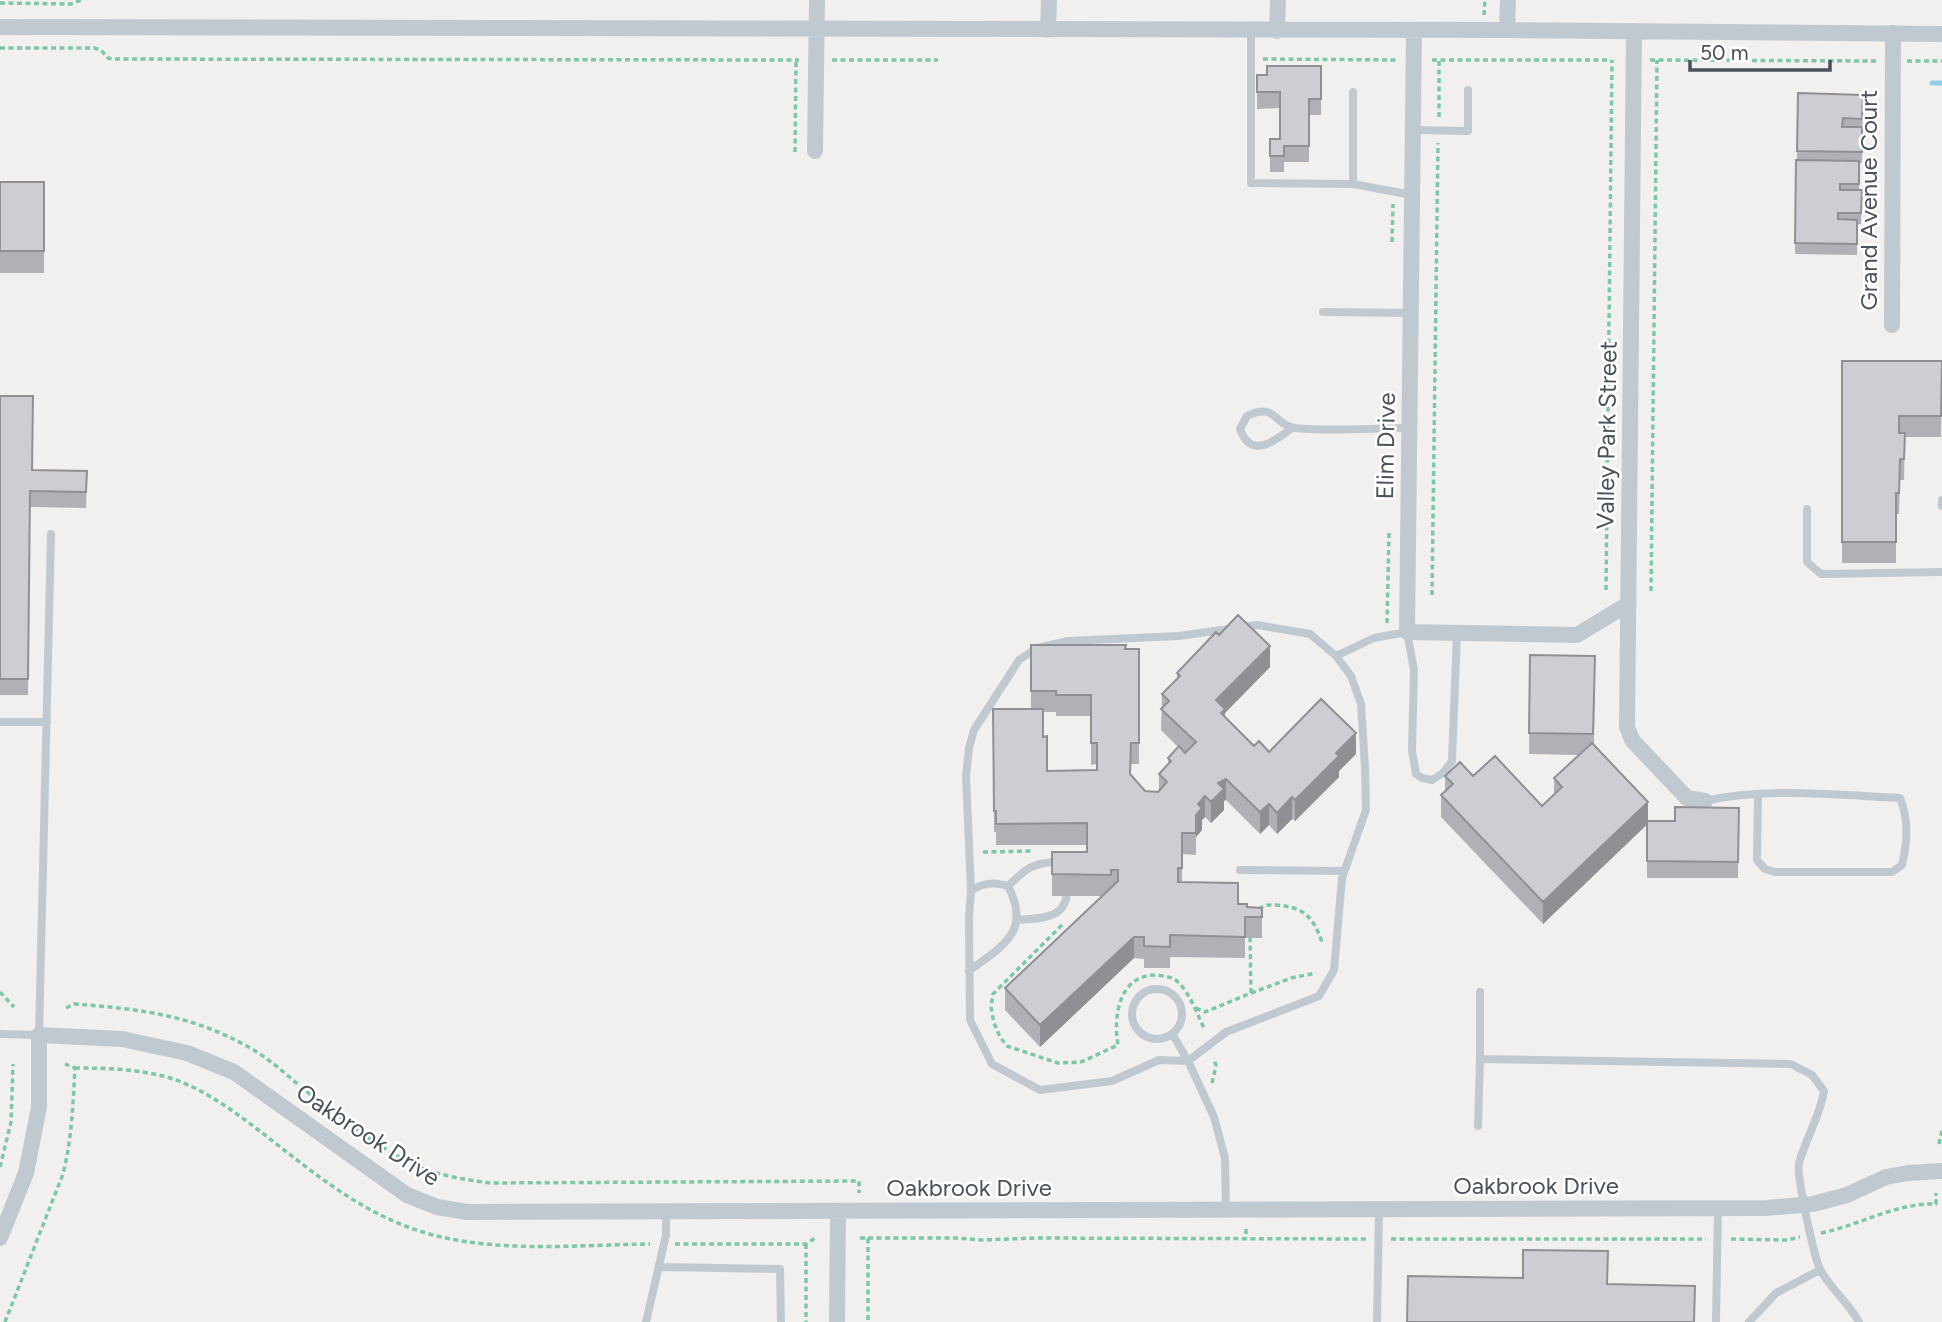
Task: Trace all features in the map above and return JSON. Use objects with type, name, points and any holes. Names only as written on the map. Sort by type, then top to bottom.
[{"type":"street","points":[[814,152],[817,0]]},
{"type":"street","points":[[1048,30],[1049,0]]},
{"type":"street","points":[[1277,31],[1278,0]]},
{"type":"street","points":[[1507,0],[1507,30]]},
{"type":"street","points":[[0,27],[1507,30],[1942,34]]},
{"type":"street","name":"Elim Drive","points":[[1407,632],[1414,31]]},
{"type":"street","name":"Valley Park Street","points":[[1634,31],[1627,727],[1632,740],[1687,798],[1704,801]]},
{"type":"street","name":"Grand Avenue Court","points":[[1892,324],[1893,33]]},
{"type":"street","points":[[1407,632],[1577,635],[1628,604]]},
{"type":"street","points":[[0,1238],[26,1173],[39,1107],[39,1035]]},
{"type":"street","name":"Oakbrook Drive","points":[[39,1035],[122,1039],[187,1053],[234,1072],[407,1195],[437,1208],[467,1212],[1766,1208],[1804,1205],[1847,1195],[1886,1177],[1942,1171]]},
{"type":"street","points":[[837,1322],[838,1212]]},
{"type":"lane","points":[[1251,31],[1251,183],[1353,184],[1412,195]]},
{"type":"lane","points":[[1413,130],[1468,131],[1468,90]]},
{"type":"lane","points":[[1353,92],[1353,184]]},
{"type":"lane","points":[[1323,312],[1411,313]]},
{"type":"lane","points":[[1292,428],[1271,412],[1263,411],[1247,416],[1240,429],[1247,440],[1261,446],[1269,444],[1292,428],[1409,428]]},
{"type":"lane","points":[[1942,500],[1942,506]]},
{"type":"lane","points":[[1807,509],[1807,562],[1821,574],[1942,572]]},
{"type":"lane","points":[[0,1034],[39,1035],[51,534]]},
{"type":"lane","points":[[1256,625],[1310,634],[1336,656],[1352,676],[1361,704],[1366,810],[1344,871],[1334,970],[1319,996],[1226,1031],[1188,1061],[1158,1060],[1112,1081],[1040,1090],[992,1063],[970,1020],[971,891],[966,776],[969,748],[974,730],[1007,676],[1019,660],[1037,648],[1068,641],[1179,636],[1256,625]]},
{"type":"lane","points":[[1336,656],[1374,638],[1407,632],[1414,670],[1412,751],[1416,774],[1432,780],[1443,773],[1452,761],[1458,633]]},
{"type":"lane","points":[[0,722],[47,722]]},
{"type":"lane","points":[[1704,801],[1733,795],[1758,794],[1900,798],[1905,809],[1906,847],[1902,866],[1892,872],[1775,872],[1765,869],[1757,860],[1758,794]]},
{"type":"lane","points":[[1008,886],[1036,863],[1054,862],[1065,871],[1068,889],[1066,902],[1061,910],[1047,917],[1016,920]]},
{"type":"lane","points":[[1240,870],[1344,871]]},
{"type":"lane","points":[[971,891],[984,884],[996,882],[1008,886]]},
{"type":"lane","points":[[970,971],[1010,939],[1015,931],[1016,909],[1008,886]]},
{"type":"lane","points":[[1163,990],[1177,998],[1182,1013],[1181,1021],[1173,1035],[1156,1040],[1140,1034],[1131,1019],[1134,1002],[1140,995],[1147,991],[1163,990]]},
{"type":"lane","points":[[1478,1126],[1480,992]]},
{"type":"lane","points":[[1173,1035],[1214,1117],[1225,1158],[1226,1210]]},
{"type":"lane","points":[[1480,1059],[1791,1064],[1812,1075],[1825,1090],[1821,1108],[1798,1165],[1804,1205],[1820,1269],[1859,1322]]},
{"type":"lane","points":[[1716,1322],[1718,1208]]},
{"type":"lane","points":[[1377,1322],[1379,1209]]},
{"type":"lane","points":[[646,1322],[666,1235],[666,1212]]},
{"type":"lane","points":[[659,1267],[780,1269],[781,1322]]},
{"type":"lane","points":[[1749,1322],[1776,1293],[1820,1269]]},
{"type":"path","points":[[0,3],[71,4],[81,0]]},
{"type":"path","points":[[1484,18],[1485,0]]},
{"type":"path","points":[[0,48],[94,48],[113,59],[804,60]]},
{"type":"path","points":[[1483,51],[1483,60]]},
{"type":"path","points":[[1251,59],[1404,60]]},
{"type":"path","points":[[794,152],[796,60]]},
{"type":"path","points":[[827,60],[938,60]]},
{"type":"path","points":[[1432,60],[1620,60]]},
{"type":"path","points":[[1432,595],[1439,60]]},
{"type":"path","points":[[1606,590],[1612,60]]},
{"type":"path","points":[[1650,60],[1942,61]]},
{"type":"path","points":[[1651,591],[1657,60]]},
{"type":"path","points":[[982,852],[1038,851]]},
{"type":"path","points":[[1254,913],[1264,905],[1294,906],[1310,916],[1318,930],[1323,952]]},
{"type":"path","points":[[1065,922],[993,994],[991,1007],[994,1023],[1007,1046],[1058,1063],[1081,1062],[1118,1045],[1115,1017],[1118,1004],[1133,981],[1150,975],[1176,980],[1187,993],[1205,1030]]},
{"type":"path","points":[[1250,922],[1251,993]]},
{"type":"path","points":[[1194,1007],[1205,1012],[1291,978],[1316,974],[1319,967]]},
{"type":"path","points":[[0,992],[14,1007]]},
{"type":"path","points":[[66,1008],[74,1004],[140,1009],[177,1017],[214,1030],[253,1050],[312,1096],[404,1160],[465,1180],[490,1183],[859,1181],[859,1193]]},
{"type":"path","points":[[0,1167],[11,1122],[13,1064]]},
{"type":"path","points":[[5,1322],[63,1174],[73,1124],[75,1068],[65,1065]]},
{"type":"path","points":[[1939,1144],[1942,1130]]},
{"type":"path","points":[[860,1238],[1787,1240],[1852,1225],[1899,1207],[1936,1204],[1936,1193]]},
{"type":"path","points":[[1246,1229],[1246,1238]]},
{"type":"path","points":[[868,1238],[868,1322]]},
{"type":"path","points":[[806,1244],[806,1322]]},
{"type":"building","points":[[1267,66],[1321,66],[1321,99],[1309,99],[1309,146],[1284,146],[1284,156],[1270,156],[1270,139],[1280,139],[1280,92],[1257,92],[1257,75],[1267,75]]},
{"type":"building","points":[[1798,93],[1863,95],[1862,119],[1843,118],[1842,127],[1862,127],[1862,152],[1797,151]]},
{"type":"building","points":[[1796,160],[1859,161],[1859,184],[1840,184],[1840,190],[1862,190],[1861,213],[1838,213],[1838,219],[1857,220],[1857,244],[1795,243]]},
{"type":"building","points":[[0,182],[44,182],[44,251],[0,251]]},
{"type":"building","points":[[1842,361],[1942,361],[1941,416],[1899,416],[1899,433],[1905,433],[1904,459],[1900,459],[1899,493],[1896,493],[1896,542],[1842,542]]},
{"type":"building","points":[[0,396],[33,396],[32,470],[87,471],[86,492],[30,491],[28,679],[0,679]]},
{"type":"building","points":[[1238,615],[1270,646],[1216,700],[1225,709],[1221,713],[1254,746],[1259,741],[1269,752],[1321,699],[1356,733],[1336,753],[1339,756],[1295,800],[1292,797],[1277,813],[1269,804],[1260,812],[1226,779],[1218,783],[1224,789],[1211,802],[1205,796],[1198,804],[1202,808],[1196,815],[1196,833],[1182,833],[1182,868],[1178,868],[1178,882],[1238,883],[1238,904],[1262,908],[1262,917],[1245,917],[1245,937],[1170,935],[1170,947],[1144,946],[1144,937],[1134,937],[1040,1025],[1005,988],[1118,881],[1118,870],[1111,870],[1111,875],[1052,874],[1052,852],[1087,852],[1087,823],[996,824],[993,709],[1043,709],[1043,737],[1047,736],[1047,771],[1097,770],[1097,743],[1091,743],[1091,695],[1056,695],[1056,691],[1031,691],[1031,645],[1126,645],[1125,649],[1139,649],[1139,743],[1131,743],[1130,774],[1145,791],[1158,792],[1167,782],[1159,774],[1171,761],[1168,758],[1179,746],[1185,753],[1196,742],[1161,709],[1169,701],[1162,694],[1180,676],[1177,673],[1216,632],[1219,635]]},
{"type":"building","points":[[1530,655],[1595,656],[1593,734],[1529,733]]},
{"type":"building","points":[[1592,743],[1648,802],[1543,902],[1441,795],[1453,784],[1445,776],[1460,762],[1473,776],[1495,756],[1542,806],[1562,787],[1554,778]]},
{"type":"building","points":[[1675,807],[1739,808],[1738,862],[1647,861],[1647,821],[1675,821]]},
{"type":"building","points":[[1523,1250],[1608,1251],[1607,1284],[1695,1286],[1694,1322],[1407,1322],[1408,1276],[1523,1278]]},
{"type":"waterway","points":[[1932,83],[1942,83]]}]
